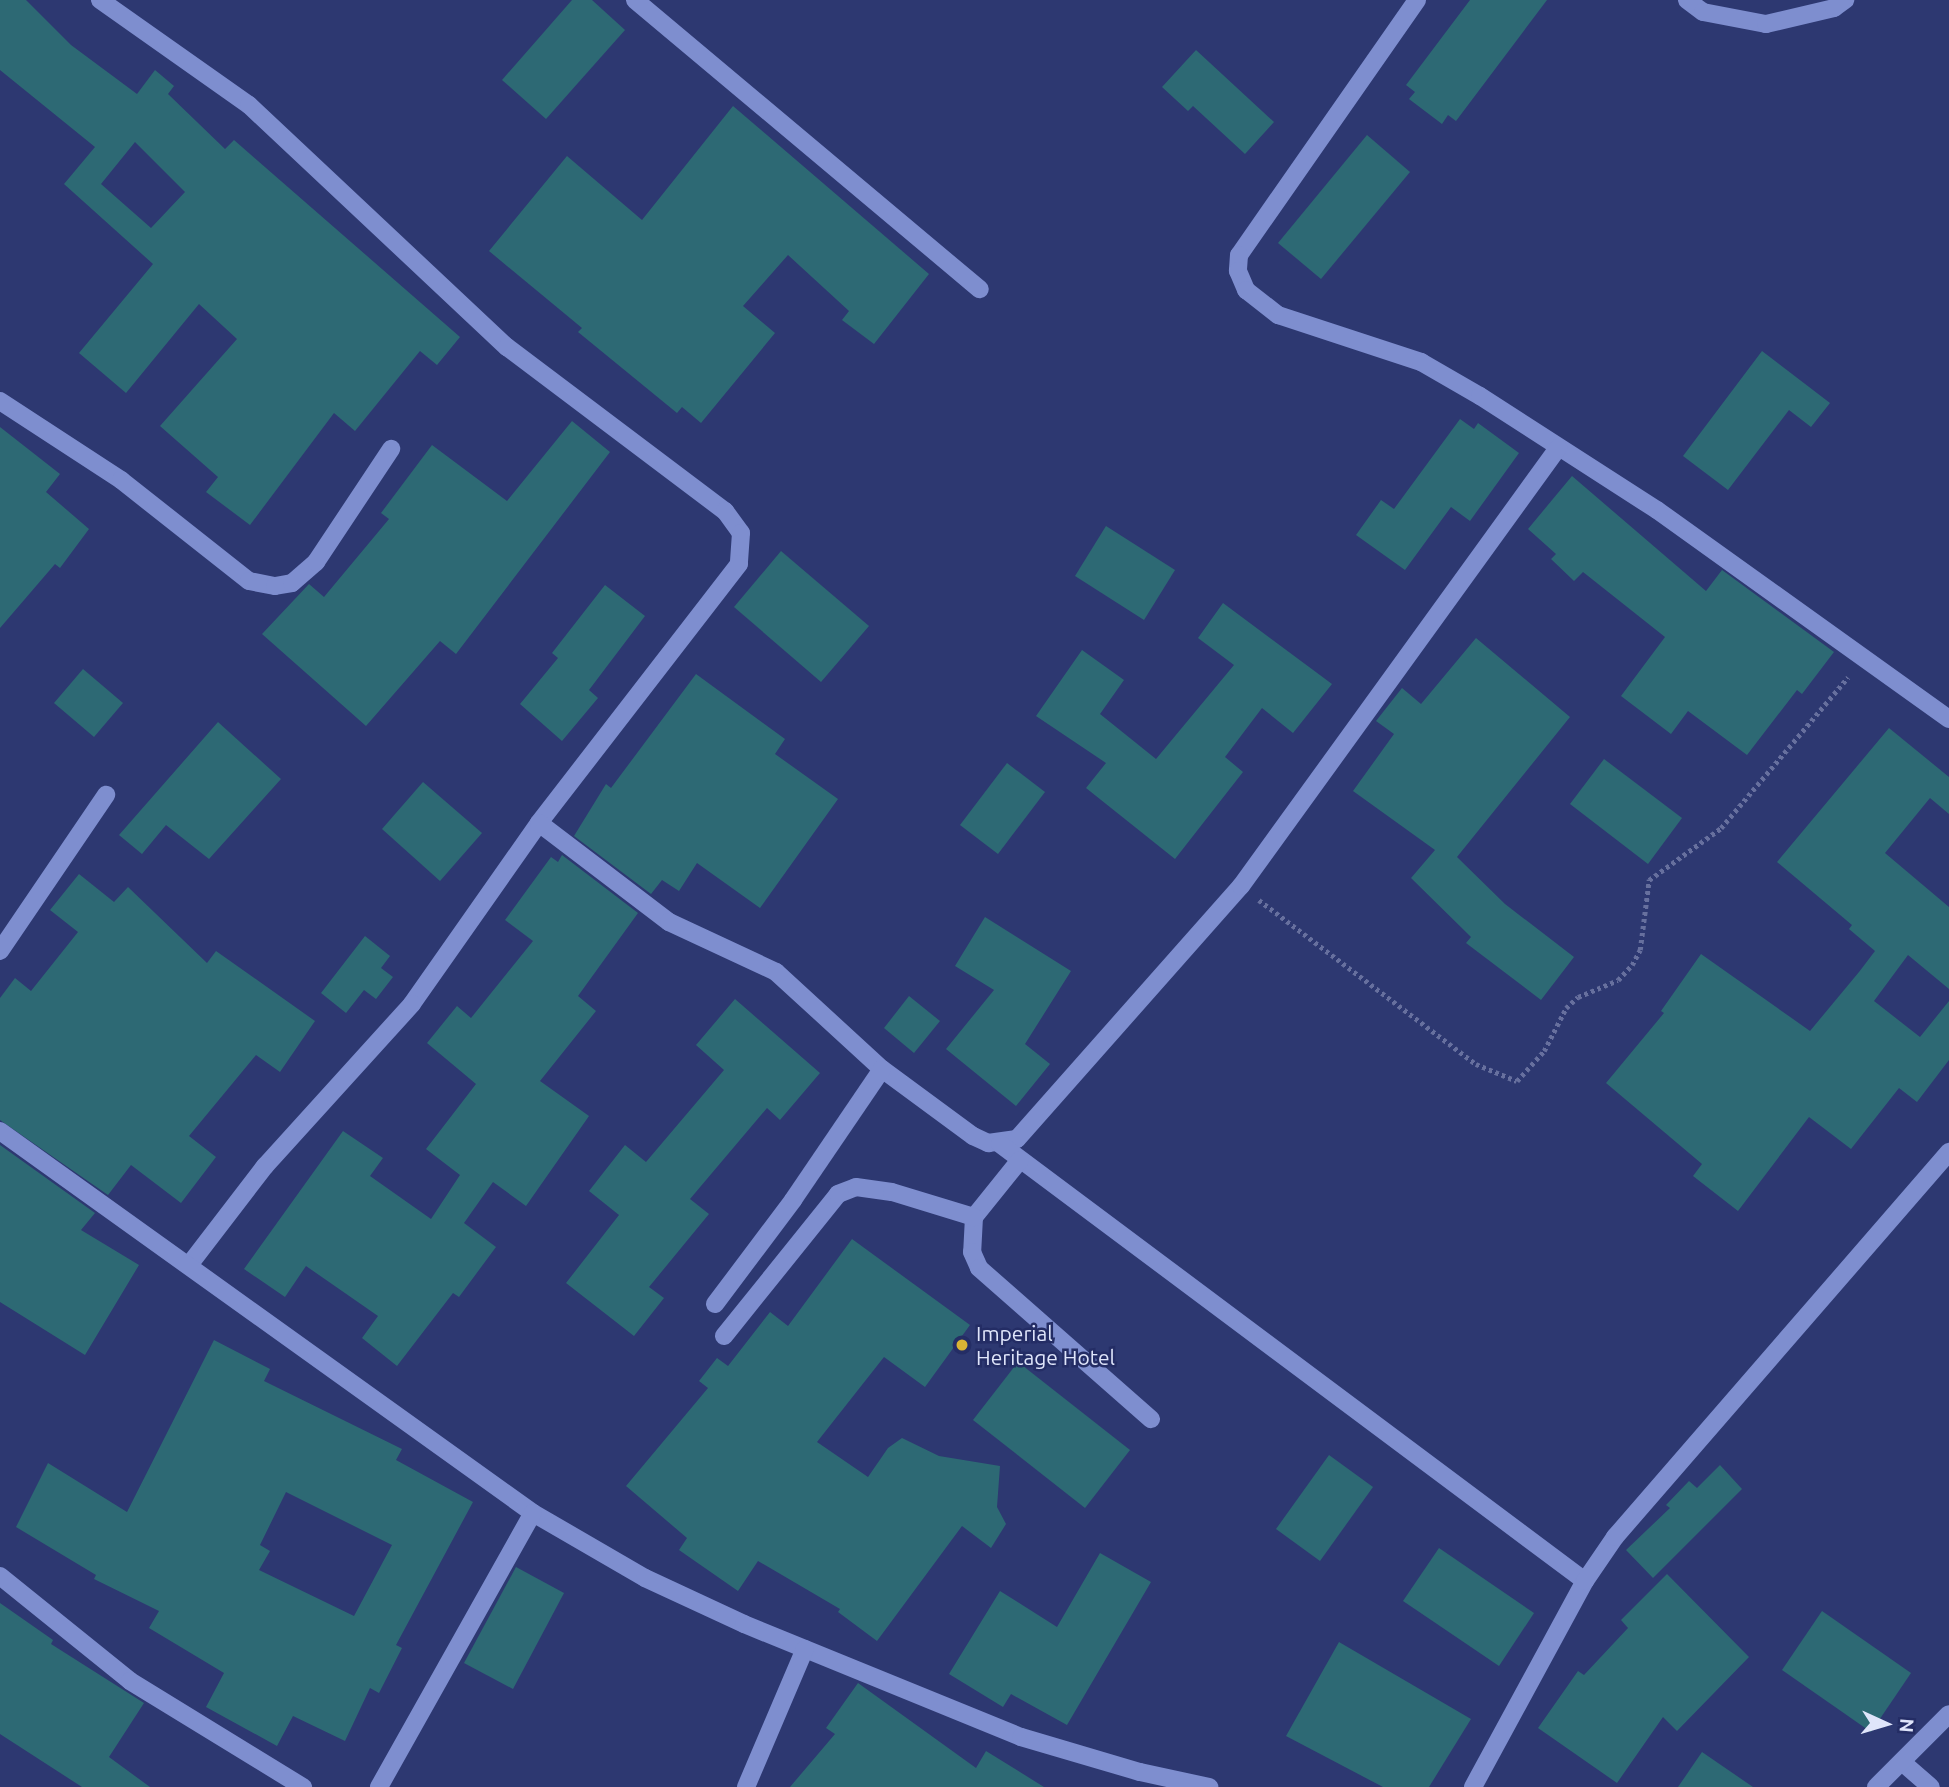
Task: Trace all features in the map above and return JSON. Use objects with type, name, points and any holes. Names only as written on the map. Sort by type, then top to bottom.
[{"type":"street","points":[[100,0],[249,105],[508,347],[725,511],[740,533],[739,564],[540,823],[412,1004],[265,1166],[188,1265]]},
{"type":"street","points":[[635,0],[980,289]]},
{"type":"street","points":[[1417,0],[1239,255],[1238,271],[1247,290],[1278,314],[1421,362],[1657,510],[1862,660],[1949,719]]},
{"type":"street","points":[[1687,0],[1703,12],[1766,24],[1834,8],[1844,0]]},
{"type":"street","points":[[0,401],[121,480],[249,581],[275,586],[292,583],[316,562],[391,449]]},
{"type":"street","points":[[999,1144],[1017,1139],[1035,1124],[1241,886],[1558,448]]},
{"type":"street","points":[[0,951],[106,795]]},
{"type":"street","points":[[540,823],[669,922],[776,972],[882,1069],[973,1136],[999,1144],[1585,1581]]},
{"type":"street","points":[[715,1304],[793,1200],[882,1069]]},
{"type":"street","points":[[0,1131],[533,1513],[645,1578],[805,1649],[1021,1737],[1136,1780],[1209,1787]]},
{"type":"street","points":[[1473,1787],[1585,1581],[1615,1537],[1949,1152]]},
{"type":"street","points":[[1020,1160],[974,1217],[972,1252],[979,1268],[1151,1419]]},
{"type":"street","points":[[724,1336],[838,1194],[856,1187],[892,1192],[974,1217]]},
{"type":"street","points":[[379,1787],[533,1513]]},
{"type":"street","points":[[0,1576],[130,1681],[303,1787]]},
{"type":"street","points":[[746,1787],[805,1649]]},
{"type":"street","points":[[1876,1787],[1949,1714]]},
{"type":"street","points":[[1902,1762],[1931,1787]]},
{"type":"path","points":[[1241,886],[1476,1064],[1517,1081],[1544,1052],[1566,1008],[1578,997],[1618,980],[1632,965],[1640,950],[1649,880],[1721,828],[1862,660]]},
{"type":"building","points":[[0,0],[26,0],[71,45],[137,94],[155,70],[174,86],[168,94],[225,149],[234,140],[460,337],[437,365],[420,351],[355,431],[334,413],[250,525],[206,492],[218,477],[160,426],[237,339],[199,304],[126,393],[79,353],[153,264],[64,184],[95,147],[0,70]],"holes":[[[135,142],[185,192],[151,228],[101,184]]]},
{"type":"building","points":[[572,0],[592,0],[625,30],[546,119],[502,80]]},
{"type":"building","points":[[1470,0],[1547,0],[1456,121],[1448,115],[1442,124],[1409,99],[1415,92],[1406,85]]},
{"type":"building","points":[[1196,50],[1274,122],[1245,154],[1193,106],[1188,111],[1162,87]]},
{"type":"building","points":[[733,106],[929,274],[874,344],[842,320],[849,311],[788,255],[743,306],[775,333],[701,423],[682,407],[677,413],[578,332],[582,328],[489,251],[567,156],[642,220]]},
{"type":"building","points":[[1367,135],[1410,172],[1321,279],[1278,243]]},
{"type":"building","points":[[1762,351],[1830,403],[1811,427],[1789,410],[1728,490],[1683,456]]},
{"type":"building","points":[[1460,419],[1474,429],[1478,423],[1519,453],[1470,521],[1451,507],[1405,570],[1356,535],[1381,500],[1394,509]]},
{"type":"building","points":[[572,421],[610,452],[456,654],[440,641],[366,726],[262,634],[309,584],[324,597],[389,519],[381,513],[432,445],[507,501]]},
{"type":"building","points":[[0,427],[60,474],[46,492],[89,529],[60,568],[55,564],[0,628]]},
{"type":"building","points":[[1572,476],[1706,591],[1722,570],[1834,652],[1802,694],[1797,690],[1747,755],[1688,711],[1671,734],[1621,696],[1665,637],[1583,572],[1574,581],[1551,559],[1556,554],[1528,529]]},
{"type":"building","points":[[1106,526],[1175,570],[1144,620],[1075,576]]},
{"type":"building","points":[[781,551],[869,626],[821,682],[734,607]]},
{"type":"building","points":[[605,585],[645,616],[589,690],[598,698],[562,741],[520,704],[558,658],[552,653]]},
{"type":"building","points":[[1223,603],[1332,684],[1293,733],[1262,708],[1225,757],[1243,772],[1175,859],[1086,788],[1106,763],[1036,716],[1082,650],[1124,680],[1100,714],[1156,759],[1234,665],[1198,638]]},
{"type":"building","points":[[1476,638],[1570,717],[1457,857],[1505,904],[1574,957],[1541,1000],[1466,943],[1471,937],[1411,878],[1435,850],[1353,791],[1394,734],[1376,721],[1402,688],[1421,704]]},
{"type":"building","points":[[83,669],[123,703],[94,737],[54,703]]},
{"type":"building","points":[[696,674],[785,739],[775,754],[838,799],[760,908],[697,863],[679,891],[662,880],[651,894],[574,836],[606,784],[611,788]]},
{"type":"building","points":[[218,722],[281,779],[209,859],[166,825],[142,854],[119,835]]},
{"type":"building","points":[[1889,728],[1949,777],[1949,814],[1930,798],[1885,853],[1949,907],[1949,989],[1908,955],[1874,1001],[1920,1037],[1949,1001],[1949,1060],[1917,1102],[1899,1088],[1851,1149],[1809,1117],[1738,1211],[1693,1176],[1702,1164],[1606,1083],[1664,1013],[1661,1011],[1701,954],[1810,1031],[1859,972],[1875,951],[1849,929],[1852,925],[1777,862]]},
{"type":"building","points":[[1604,759],[1682,818],[1648,864],[1570,804]]},
{"type":"building","points":[[1007,763],[1045,792],[998,854],[960,825]]},
{"type":"building","points":[[423,782],[482,833],[440,881],[382,829]]},
{"type":"building","points":[[562,855],[638,913],[578,996],[596,1011],[540,1081],[589,1116],[526,1206],[493,1182],[464,1223],[496,1247],[459,1297],[453,1293],[397,1366],[362,1338],[378,1316],[306,1266],[285,1297],[244,1269],[343,1131],[383,1158],[370,1176],[431,1219],[460,1175],[426,1149],[476,1084],[427,1043],[457,1006],[471,1018],[533,941],[505,920],[551,857],[558,862]]},
{"type":"building","points":[[79,874],[114,902],[128,887],[207,963],[216,951],[315,1021],[280,1072],[256,1055],[189,1136],[216,1157],[181,1203],[131,1165],[108,1195],[0,1120],[0,998],[15,978],[31,991],[78,932],[50,910]]},
{"type":"building","points":[[985,917],[1071,971],[1025,1044],[1050,1064],[1016,1106],[946,1049],[994,990],[955,966]]},
{"type":"building","points":[[365,936],[390,956],[381,968],[393,977],[376,999],[364,990],[346,1013],[321,993]]},
{"type":"building","points":[[909,996],[940,1021],[914,1053],[884,1028]]},
{"type":"building","points":[[735,999],[820,1073],[780,1120],[767,1108],[690,1199],[709,1214],[649,1287],[664,1298],[634,1336],[566,1283],[619,1215],[589,1191],[625,1145],[646,1162],[724,1070],[696,1045]]},
{"type":"building","points":[[0,1145],[95,1213],[81,1230],[139,1265],[85,1355],[0,1302]]},
{"type":"building","points":[[852,1239],[970,1325],[925,1387],[884,1357],[817,1442],[868,1477],[888,1448],[902,1438],[939,1456],[1000,1466],[997,1507],[1006,1524],[991,1548],[962,1526],[877,1641],[838,1612],[840,1609],[758,1561],[738,1591],[679,1550],[687,1538],[626,1486],[708,1388],[699,1381],[717,1358],[728,1366],[770,1312],[788,1326]]},
{"type":"building","points":[[214,1340],[270,1369],[264,1381],[402,1449],[396,1460],[473,1502],[396,1645],[402,1648],[379,1693],[370,1688],[345,1741],[293,1716],[277,1746],[206,1707],[224,1673],[149,1628],[159,1611],[94,1579],[96,1575],[16,1527],[48,1463],[127,1512]],"holes":[[[286,1492],[392,1545],[354,1616],[259,1570],[270,1551],[260,1545]]]},
{"type":"building","points":[[1018,1362],[1130,1450],[1085,1508],[973,1420]]},
{"type":"building","points":[[1329,1455],[1373,1487],[1320,1561],[1276,1529]]},
{"type":"building","points":[[1720,1465],[1742,1489],[1653,1578],[1626,1550],[1670,1508],[1666,1505],[1689,1481],[1697,1488]]},
{"type":"building","points":[[1439,1548],[1534,1613],[1499,1666],[1403,1601]]},
{"type":"building","points":[[1100,1553],[1151,1582],[1067,1725],[1011,1694],[1003,1707],[949,1674],[1000,1591],[1057,1627]]},
{"type":"building","points":[[516,1567],[564,1593],[513,1689],[464,1663]]},
{"type":"building","points":[[1667,1574],[1749,1657],[1677,1731],[1663,1717],[1617,1783],[1538,1728],[1578,1671],[1584,1675],[1628,1628],[1621,1620]]},
{"type":"building","points":[[0,1603],[53,1640],[51,1644],[144,1703],[109,1757],[150,1787],[82,1787],[0,1734]]},
{"type":"building","points":[[1822,1611],[1911,1673],[1871,1732],[1782,1670]]},
{"type":"building","points":[[1339,1642],[1471,1719],[1429,1787],[1383,1787],[1286,1736]]},
{"type":"building","points":[[858,1683],[976,1768],[986,1751],[1044,1787],[790,1787],[835,1734],[826,1728]]},
{"type":"building","points":[[1702,1752],[1753,1787],[1678,1787]]},
{"type":"place","name":"Imperial Heritage Hotel","points":[[962,1345]]}]
